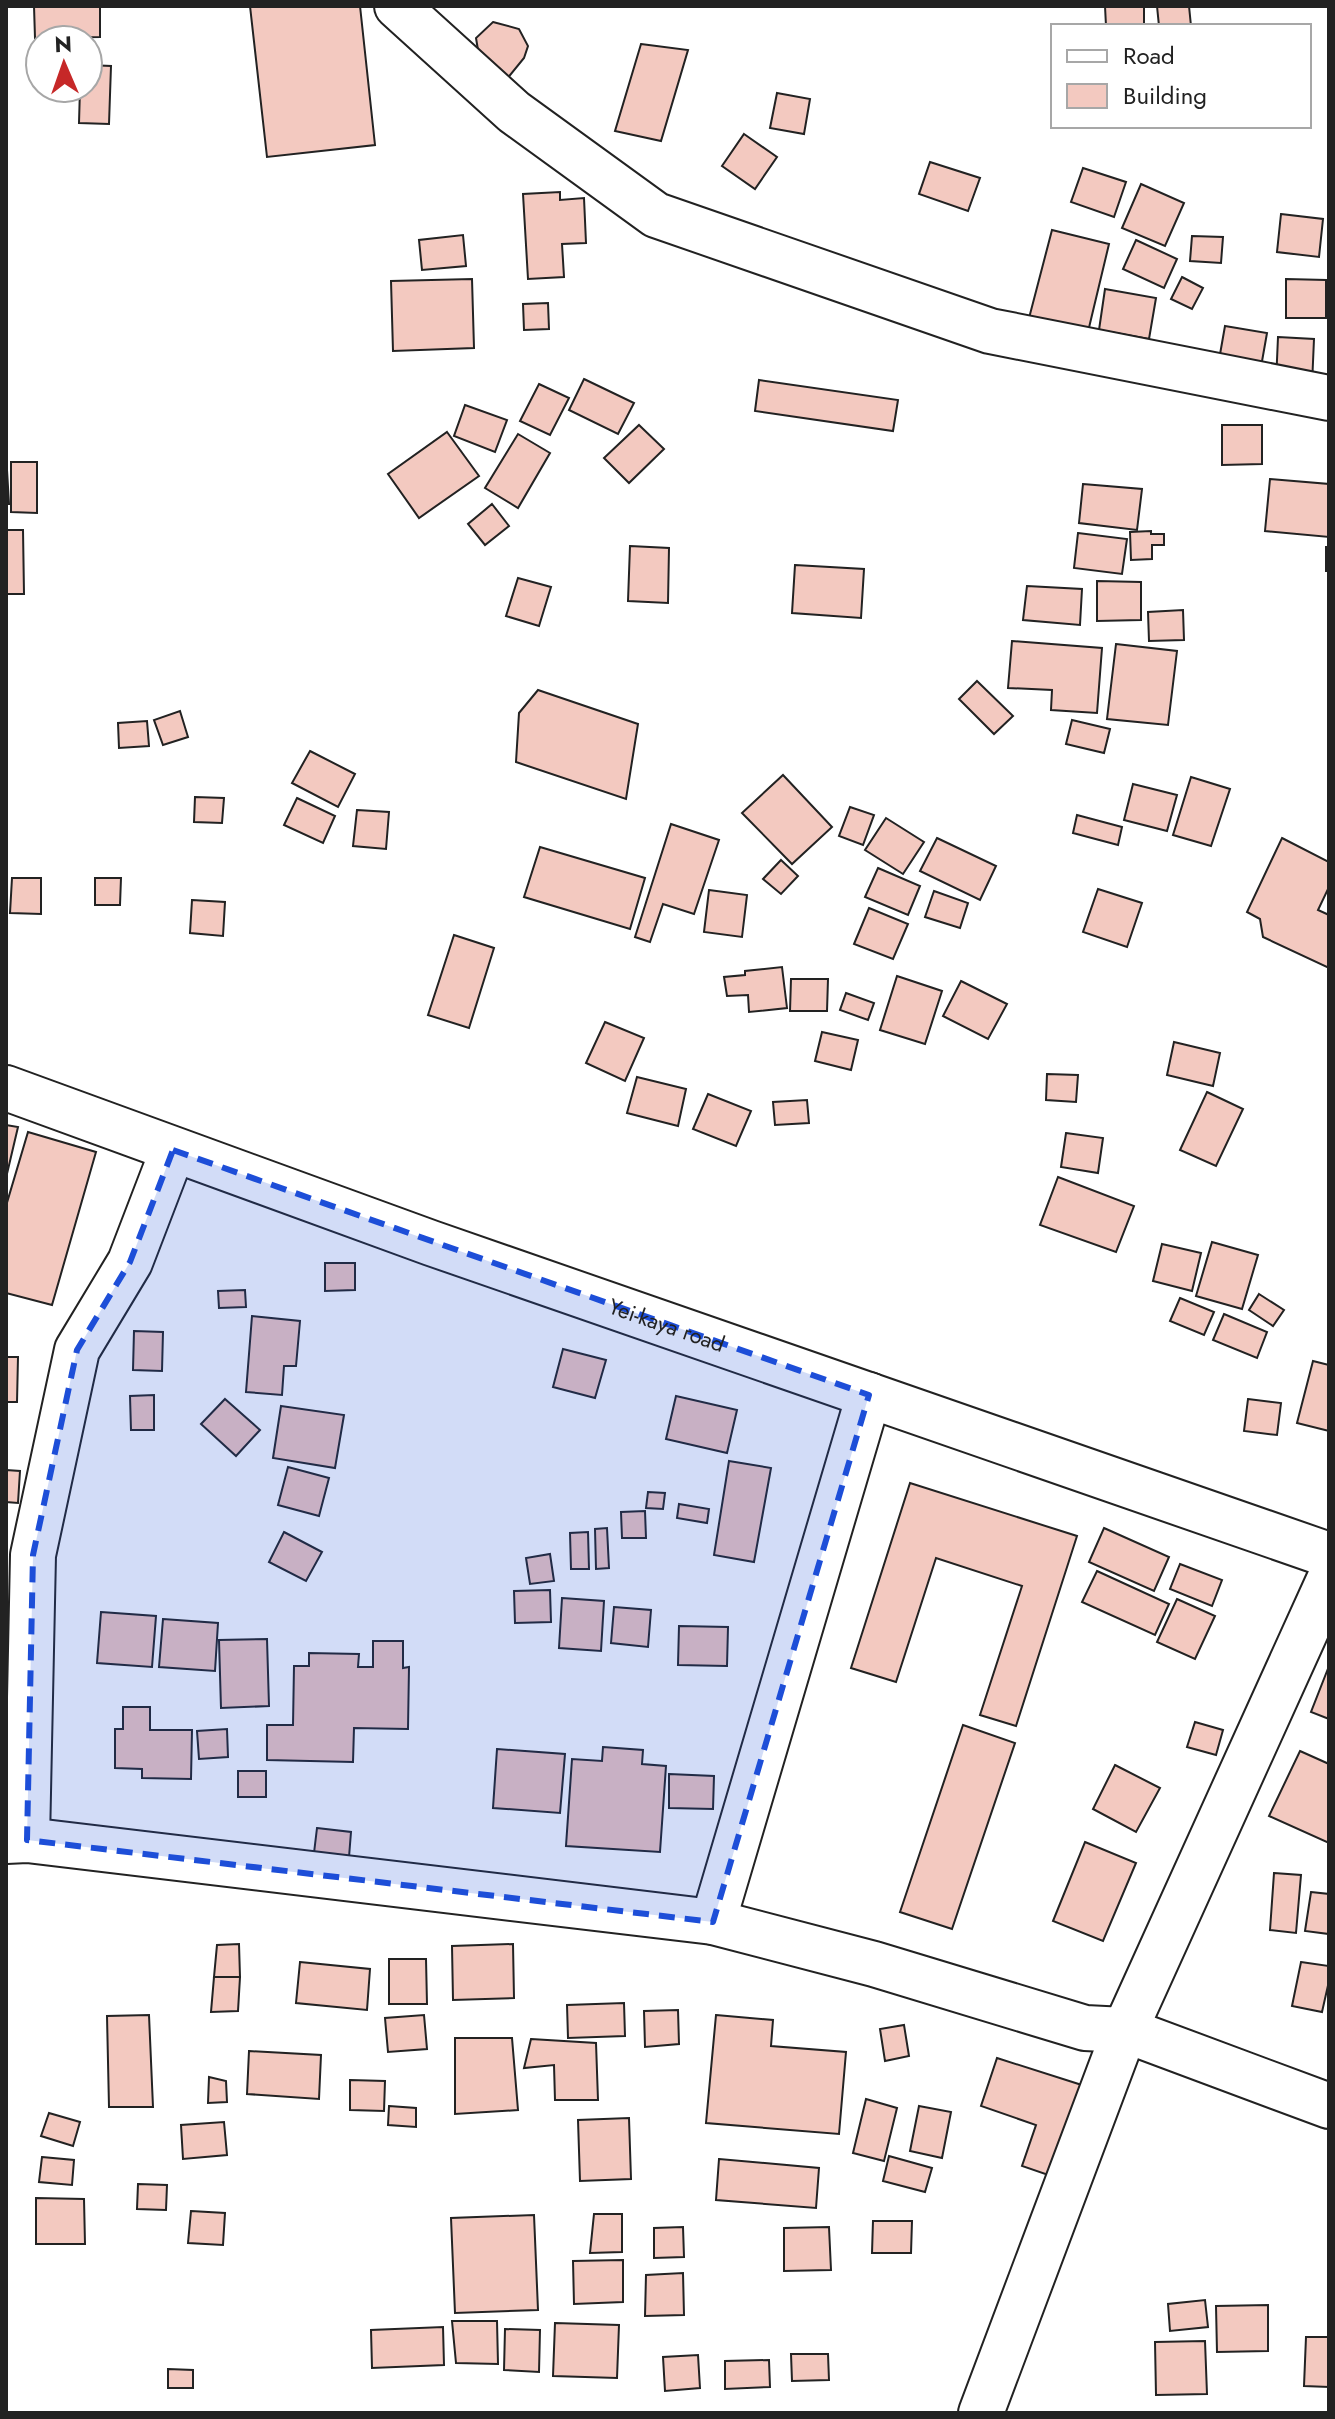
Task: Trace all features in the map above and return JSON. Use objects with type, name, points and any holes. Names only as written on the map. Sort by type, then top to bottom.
[{"type":"street","points":[[397,6],[514,112],[656,215],[990,331],[1329,398]]},
{"type":"street","name":"Yei-kaya road","points":[[6,1088],[173,1150],[1329,1555]]},
{"type":"street","points":[[173,1150],[130,1262],[77,1350],[33,1555],[16,1841],[713,1922],[874,1964],[1085,2028],[1125,2030],[1329,2106]]},
{"type":"street","points":[[713,1922],[869,1395]]},
{"type":"street","points":[[981,2413],[1125,2030],[1329,1580]]},
{"type":"highlighted area","points":[[173,1150],[869,1395],[713,1922],[27,1840],[33,1555],[77,1350],[130,1262]]},
{"type":"building","points":[[34,6],[100,6],[100,24],[35,24]]},
{"type":"building","points":[[250,6],[360,6],[375,145],[267,157]]},
{"type":"building","points":[[1105,6],[1144,6],[1144,24],[1106,24]]},
{"type":"building","points":[[1157,6],[1189,6],[1191,24],[1159,24]]},
{"type":"building","points":[[493,22],[519,29],[528,46],[524,58],[506,80],[480,62],[476,38]]},
{"type":"building","points":[[641,44],[688,50],[661,141],[615,131]]},
{"type":"building","points":[[104,66],[111,66],[109,124],[79,123],[80,104],[104,104]]},
{"type":"building","points":[[777,93],[810,99],[804,134],[770,128]]},
{"type":"building","points":[[744,134],[777,157],[755,189],[722,166]]},
{"type":"building","points":[[930,162],[980,178],[968,211],[919,194]]},
{"type":"building","points":[[1083,168],[1126,182],[1114,217],[1071,202]]},
{"type":"building","points":[[1141,184],[1184,203],[1165,246],[1122,228]]},
{"type":"building","points":[[560,192],[560,200],[584,198],[586,243],[562,244],[564,277],[528,279],[523,194]]},
{"type":"building","points":[[1281,214],[1323,219],[1319,257],[1277,252]]},
{"type":"building","points":[[1052,230],[1109,244],[1087,336],[1028,322]]},
{"type":"building","points":[[463,235],[466,266],[422,270],[419,240]]},
{"type":"building","points":[[1192,236],[1223,237],[1221,263],[1190,261]]},
{"type":"building","points":[[1136,240],[1177,259],[1164,288],[1123,269]]},
{"type":"building","points":[[1182,277],[1203,288],[1192,309],[1171,299]]},
{"type":"building","points":[[472,279],[474,348],[393,351],[391,281]]},
{"type":"building","points":[[1286,279],[1326,280],[1326,318],[1286,318]]},
{"type":"building","points":[[1105,289],[1156,298],[1149,339],[1099,330]]},
{"type":"building","points":[[548,303],[549,329],[524,330],[523,304]]},
{"type":"building","points":[[1225,326],[1267,333],[1261,367],[1219,360]]},
{"type":"building","points":[[1278,337],[1314,339],[1312,385],[1276,383]]},
{"type":"building","points":[[584,379],[634,403],[618,434],[569,410]]},
{"type":"building","points":[[759,380],[898,400],[893,431],[755,411]]},
{"type":"building","points":[[539,384],[569,398],[550,435],[520,421]]},
{"type":"building","points":[[465,405],[507,420],[495,452],[454,436]]},
{"type":"building","points":[[639,425],[664,449],[629,483],[604,458]]},
{"type":"building","points":[[1222,425],[1262,425],[1262,464],[1222,465]]},
{"type":"building","points":[[447,432],[479,476],[419,518],[388,474]]},
{"type":"building","points":[[518,434],[550,453],[518,508],[485,488]]},
{"type":"building","points":[[6,453],[9,504],[6,504]]},
{"type":"building","points":[[11,462],[37,462],[37,513],[11,512]]},
{"type":"building","points":[[1270,479],[1329,484],[1329,537],[1265,531]]},
{"type":"building","points":[[1083,484],[1142,489],[1137,530],[1079,523]]},
{"type":"building","points":[[492,504],[509,526],[485,545],[468,524]]},
{"type":"building","points":[[6,530],[23,530],[24,594],[6,594]]},
{"type":"building","points":[[1151,531],[1151,534],[1164,534],[1164,545],[1152,545],[1152,559],[1131,560],[1130,532]]},
{"type":"building","points":[[1078,533],[1127,539],[1122,574],[1074,568]]},
{"type":"building","points":[[630,546],[669,548],[668,603],[628,601]]},
{"type":"building","points":[[1326,547],[1329,547],[1329,571],[1326,571]]},
{"type":"building","points":[[795,565],[864,569],[861,618],[792,613]]},
{"type":"building","points":[[518,578],[551,587],[539,626],[506,616]]},
{"type":"building","points":[[1097,581],[1141,582],[1141,620],[1097,621]]},
{"type":"building","points":[[1027,586],[1082,589],[1080,625],[1023,620]]},
{"type":"building","points":[[1183,610],[1184,640],[1149,641],[1148,612]]},
{"type":"building","points":[[1012,641],[1102,648],[1097,713],[1051,710],[1052,690],[1008,688]]},
{"type":"building","points":[[1116,644],[1177,651],[1168,725],[1107,719]]},
{"type":"building","points":[[977,681],[1013,716],[994,734],[959,699]]},
{"type":"building","points":[[538,690],[638,724],[626,799],[516,762],[519,713]]},
{"type":"building","points":[[180,711],[188,737],[163,745],[154,720]]},
{"type":"building","points":[[1072,720],[1110,729],[1104,753],[1066,744]]},
{"type":"building","points":[[147,721],[149,746],[119,748],[118,723]]},
{"type":"building","points":[[310,751],[355,774],[338,807],[292,783]]},
{"type":"building","points":[[783,775],[832,827],[792,864],[742,813]]},
{"type":"building","points":[[1191,777],[1230,789],[1211,846],[1173,835]]},
{"type":"building","points":[[1133,784],[1177,795],[1167,831],[1124,820]]},
{"type":"building","points":[[195,797],[224,798],[222,823],[194,822]]},
{"type":"building","points":[[297,798],[335,816],[323,843],[284,825]]},
{"type":"building","points":[[850,807],[874,815],[863,845],[839,836]]},
{"type":"building","points":[[357,810],[389,812],[386,849],[353,846]]},
{"type":"building","points":[[1077,815],[1122,827],[1118,845],[1073,833]]},
{"type":"building","points":[[886,818],[924,842],[903,874],[865,850]]},
{"type":"building","points":[[671,824],[719,840],[694,914],[663,904],[650,942],[635,937]]},
{"type":"building","points":[[937,838],[996,866],[980,900],[920,871]]},
{"type":"building","points":[[1282,838],[1329,862],[1329,887],[1318,910],[1329,915],[1329,968],[1263,937],[1260,919],[1247,912]]},
{"type":"building","points":[[540,847],[645,878],[630,929],[524,897]]},
{"type":"building","points":[[781,860],[798,876],[781,894],[763,879]]},
{"type":"building","points":[[878,868],[920,886],[908,915],[865,897]]},
{"type":"building","points":[[12,878],[41,878],[41,914],[10,913]]},
{"type":"building","points":[[95,878],[121,878],[120,905],[95,905]]},
{"type":"building","points":[[1098,889],[1142,903],[1127,947],[1083,932]]},
{"type":"building","points":[[709,890],[747,895],[742,937],[704,932]]},
{"type":"building","points":[[934,891],[968,903],[960,928],[925,917]]},
{"type":"building","points":[[192,900],[225,902],[223,936],[190,933]]},
{"type":"building","points":[[869,908],[908,924],[893,959],[854,944]]},
{"type":"building","points":[[454,935],[494,948],[469,1028],[428,1015]]},
{"type":"building","points":[[782,967],[787,1008],[749,1012],[748,995],[727,996],[724,977]]},
{"type":"building","points":[[897,976],[942,991],[925,1044],[880,1030]]},
{"type":"building","points":[[791,979],[828,979],[827,1011],[790,1011]]},
{"type":"building","points":[[961,981],[1007,1004],[988,1039],[943,1016]]},
{"type":"building","points":[[846,993],[874,1003],[868,1020],[840,1010]]},
{"type":"building","points":[[605,1022],[644,1038],[625,1081],[586,1063]]},
{"type":"building","points":[[822,1032],[858,1040],[851,1070],[815,1061]]},
{"type":"building","points":[[1174,1042],[1220,1053],[1213,1086],[1167,1075]]},
{"type":"building","points":[[1047,1074],[1078,1075],[1076,1102],[1046,1100]]},
{"type":"building","points":[[637,1077],[686,1089],[678,1126],[627,1113]]},
{"type":"building","points":[[1207,1092],[1243,1109],[1216,1166],[1180,1150]]},
{"type":"building","points":[[708,1094],[751,1111],[736,1146],[693,1129]]},
{"type":"building","points":[[807,1100],[809,1123],[775,1125],[773,1102]]},
{"type":"building","points":[[6,1125],[18,1127],[6,1178]]},
{"type":"building","points":[[28,1132],[96,1152],[52,1305],[6,1293],[6,1206]]},
{"type":"building","points":[[1066,1133],[1103,1138],[1098,1173],[1061,1167]]},
{"type":"building","points":[[1058,1177],[1134,1206],[1116,1252],[1040,1225]]},
{"type":"building","points":[[1212,1242],[1258,1255],[1242,1309],[1196,1296]]},
{"type":"building","points":[[1162,1244],[1201,1253],[1192,1291],[1153,1281]]},
{"type":"building","points":[[325,1263],[355,1263],[355,1290],[325,1291]]},
{"type":"building","points":[[245,1290],[246,1307],[219,1308],[218,1291]]},
{"type":"building","points":[[1259,1294],[1284,1310],[1273,1326],[1249,1310]]},
{"type":"building","points":[[1180,1298],[1214,1312],[1204,1335],[1170,1321]]},
{"type":"building","points":[[1224,1314],[1267,1332],[1257,1358],[1213,1340]]},
{"type":"building","points":[[252,1316],[300,1321],[296,1366],[284,1366],[282,1395],[246,1392]]},
{"type":"building","points":[[134,1331],[163,1332],[162,1371],[133,1370]]},
{"type":"building","points":[[563,1349],[606,1360],[595,1398],[553,1387]]},
{"type":"building","points":[[6,1357],[18,1357],[17,1402],[6,1402]]},
{"type":"building","points":[[1313,1361],[1329,1365],[1329,1431],[1297,1423]]},
{"type":"building","points":[[154,1395],[154,1430],[131,1430],[130,1396]]},
{"type":"building","points":[[676,1396],[737,1410],[727,1453],[666,1439]]},
{"type":"building","points":[[225,1399],[260,1430],[236,1456],[201,1424]]},
{"type":"building","points":[[1248,1399],[1281,1403],[1277,1435],[1244,1431]]},
{"type":"building","points":[[281,1406],[344,1415],[335,1468],[273,1458]]},
{"type":"building","points":[[729,1461],[771,1468],[754,1562],[714,1555]]},
{"type":"building","points":[[288,1467],[329,1478],[319,1516],[278,1505]]},
{"type":"building","points":[[6,1470],[20,1471],[18,1503],[6,1502]]},
{"type":"building","points":[[910,1483],[1077,1536],[1016,1726],[980,1715],[1022,1586],[936,1558],[896,1682],[851,1668]]},
{"type":"building","points":[[648,1492],[665,1493],[663,1509],[646,1508]]},
{"type":"building","points":[[679,1504],[709,1509],[707,1523],[677,1518]]},
{"type":"building","points":[[645,1511],[646,1538],[622,1538],[621,1512]]},
{"type":"building","points":[[607,1528],[609,1568],[596,1569],[595,1529]]},
{"type":"building","points":[[1104,1528],[1169,1557],[1154,1591],[1089,1562]]},
{"type":"building","points":[[284,1532],[322,1552],[306,1581],[269,1562]]},
{"type":"building","points":[[588,1532],[589,1569],[571,1569],[570,1533]]},
{"type":"building","points":[[550,1554],[554,1581],[530,1584],[526,1558]]},
{"type":"building","points":[[1180,1564],[1222,1580],[1212,1606],[1170,1589]]},
{"type":"building","points":[[1097,1571],[1169,1604],[1155,1635],[1082,1602]]},
{"type":"building","points":[[550,1590],[551,1622],[515,1623],[514,1591]]},
{"type":"building","points":[[562,1598],[604,1601],[601,1651],[559,1648]]},
{"type":"building","points":[[1177,1599],[1215,1616],[1195,1659],[1157,1642]]},
{"type":"building","points":[[614,1607],[651,1610],[648,1647],[611,1643]]},
{"type":"building","points":[[101,1612],[156,1616],[152,1667],[97,1663]]},
{"type":"building","points":[[163,1619],[218,1623],[215,1671],[159,1667]]},
{"type":"building","points":[[679,1626],[728,1627],[727,1666],[678,1665]]},
{"type":"building","points":[[267,1639],[269,1706],[221,1708],[219,1640]]},
{"type":"building","points":[[373,1641],[403,1641],[403,1668],[409,1667],[408,1729],[354,1728],[353,1762],[267,1760],[267,1725],[293,1725],[294,1666],[309,1666],[309,1653],[359,1654],[358,1667],[373,1667]]},
{"type":"building","points":[[1329,1666],[1329,1719],[1311,1712]]},
{"type":"building","points":[[123,1707],[150,1707],[150,1730],[192,1730],[191,1779],[142,1778],[142,1769],[115,1768],[115,1729],[123,1729]]},
{"type":"building","points":[[1195,1722],[1223,1730],[1216,1755],[1187,1747]]},
{"type":"building","points":[[963,1725],[1015,1743],[952,1929],[900,1912]]},
{"type":"building","points":[[227,1729],[228,1757],[199,1759],[197,1731]]},
{"type":"building","points":[[603,1747],[643,1750],[642,1764],[666,1766],[660,1852],[566,1846],[572,1759],[602,1761]]},
{"type":"building","points":[[497,1749],[565,1754],[560,1813],[493,1808]]},
{"type":"building","points":[[1300,1751],[1329,1764],[1329,1843],[1269,1816]]},
{"type":"building","points":[[1115,1765],[1160,1788],[1136,1832],[1093,1809]]},
{"type":"building","points":[[238,1771],[266,1771],[266,1797],[238,1797]]},
{"type":"building","points":[[669,1774],[714,1776],[713,1809],[669,1808]]},
{"type":"building","points":[[317,1828],[351,1832],[349,1857],[314,1853]]},
{"type":"building","points":[[1085,1842],[1136,1863],[1103,1941],[1053,1921]]},
{"type":"building","points":[[1274,1873],[1301,1875],[1296,1933],[1270,1930]]},
{"type":"building","points":[[1311,1892],[1329,1894],[1329,1934],[1305,1931]]},
{"type":"building","points":[[239,1944],[240,1977],[214,1977],[217,1945]]},
{"type":"building","points":[[513,1944],[514,1998],[453,2000],[452,1946]]},
{"type":"building","points":[[389,1959],[426,1959],[427,2004],[389,2004]]},
{"type":"building","points":[[300,1962],[370,1969],[367,2010],[296,2003]]},
{"type":"building","points":[[1301,1962],[1329,1966],[1322,2012],[1292,2006]]},
{"type":"building","points":[[214,1977],[240,1977],[238,2011],[211,2012]]},
{"type":"building","points":[[624,2003],[625,2036],[568,2038],[567,2005]]},
{"type":"building","points":[[678,2010],[679,2044],[645,2047],[644,2011]]},
{"type":"building","points":[[149,2015],[153,2107],[109,2107],[107,2016]]},
{"type":"building","points":[[424,2015],[427,2049],[388,2052],[385,2018]]},
{"type":"building","points":[[716,2015],[773,2020],[771,2046],[846,2052],[839,2134],[706,2123]]},
{"type":"building","points":[[904,2025],[909,2056],[885,2061],[880,2029]]},
{"type":"building","points":[[455,2038],[512,2038],[518,2110],[455,2114]]},
{"type":"building","points":[[531,2039],[596,2043],[598,2100],[555,2100],[554,2065],[524,2068]]},
{"type":"building","points":[[249,2051],[321,2055],[319,2099],[247,2094]]},
{"type":"building","points":[[997,2058],[1088,2087],[1057,2178],[1022,2166],[1036,2125],[981,2106]]},
{"type":"building","points":[[209,2077],[226,2081],[227,2102],[208,2103]]},
{"type":"building","points":[[350,2080],[385,2081],[384,2111],[350,2110]]},
{"type":"building","points":[[866,2099],[897,2108],[884,2161],[853,2153]]},
{"type":"building","points":[[389,2106],[416,2108],[416,2127],[388,2125]]},
{"type":"building","points":[[919,2106],[951,2112],[942,2158],[910,2151]]},
{"type":"building","points":[[49,2113],[80,2122],[73,2146],[41,2136]]},
{"type":"building","points":[[629,2118],[631,2179],[580,2181],[578,2120]]},
{"type":"building","points":[[224,2122],[227,2155],[183,2159],[181,2125]]},
{"type":"building","points":[[889,2156],[932,2168],[925,2192],[883,2181]]},
{"type":"building","points":[[42,2157],[74,2160],[72,2185],[39,2182]]},
{"type":"building","points":[[719,2159],[819,2168],[816,2208],[716,2200]]},
{"type":"building","points":[[138,2184],[167,2185],[166,2210],[137,2209]]},
{"type":"building","points":[[36,2198],[84,2199],[85,2244],[36,2244]]},
{"type":"building","points":[[191,2211],[225,2213],[223,2245],[188,2243]]},
{"type":"building","points":[[594,2214],[622,2214],[622,2252],[590,2253]]},
{"type":"building","points":[[534,2215],[538,2310],[455,2313],[451,2218]]},
{"type":"building","points":[[873,2221],[912,2221],[911,2253],[872,2253]]},
{"type":"building","points":[[683,2227],[684,2257],[654,2258],[654,2228]]},
{"type":"building","points":[[829,2227],[831,2270],[784,2271],[784,2228]]},
{"type":"building","points":[[623,2260],[623,2302],[574,2304],[573,2261]]},
{"type":"building","points":[[683,2273],[684,2315],[645,2316],[646,2275]]},
{"type":"building","points":[[1205,2300],[1208,2327],[1170,2331],[1168,2304]]},
{"type":"building","points":[[1268,2305],[1268,2351],[1217,2352],[1216,2306]]},
{"type":"building","points":[[452,2321],[497,2321],[498,2364],[456,2363]]},
{"type":"building","points":[[555,2323],[619,2325],[617,2378],[553,2376]]},
{"type":"building","points":[[443,2327],[444,2365],[372,2368],[371,2330]]},
{"type":"building","points":[[505,2329],[540,2330],[539,2372],[504,2370]]},
{"type":"building","points":[[1306,2337],[1329,2337],[1329,2387],[1304,2386]]},
{"type":"building","points":[[1205,2341],[1207,2394],[1156,2395],[1155,2342]]},
{"type":"building","points":[[791,2354],[828,2354],[829,2380],[792,2381]]},
{"type":"building","points":[[698,2355],[700,2388],[665,2391],[663,2357]]},
{"type":"building","points":[[769,2360],[770,2387],[725,2389],[725,2361]]},
{"type":"building","points":[[168,2369],[193,2370],[193,2388],[168,2388]]}]
